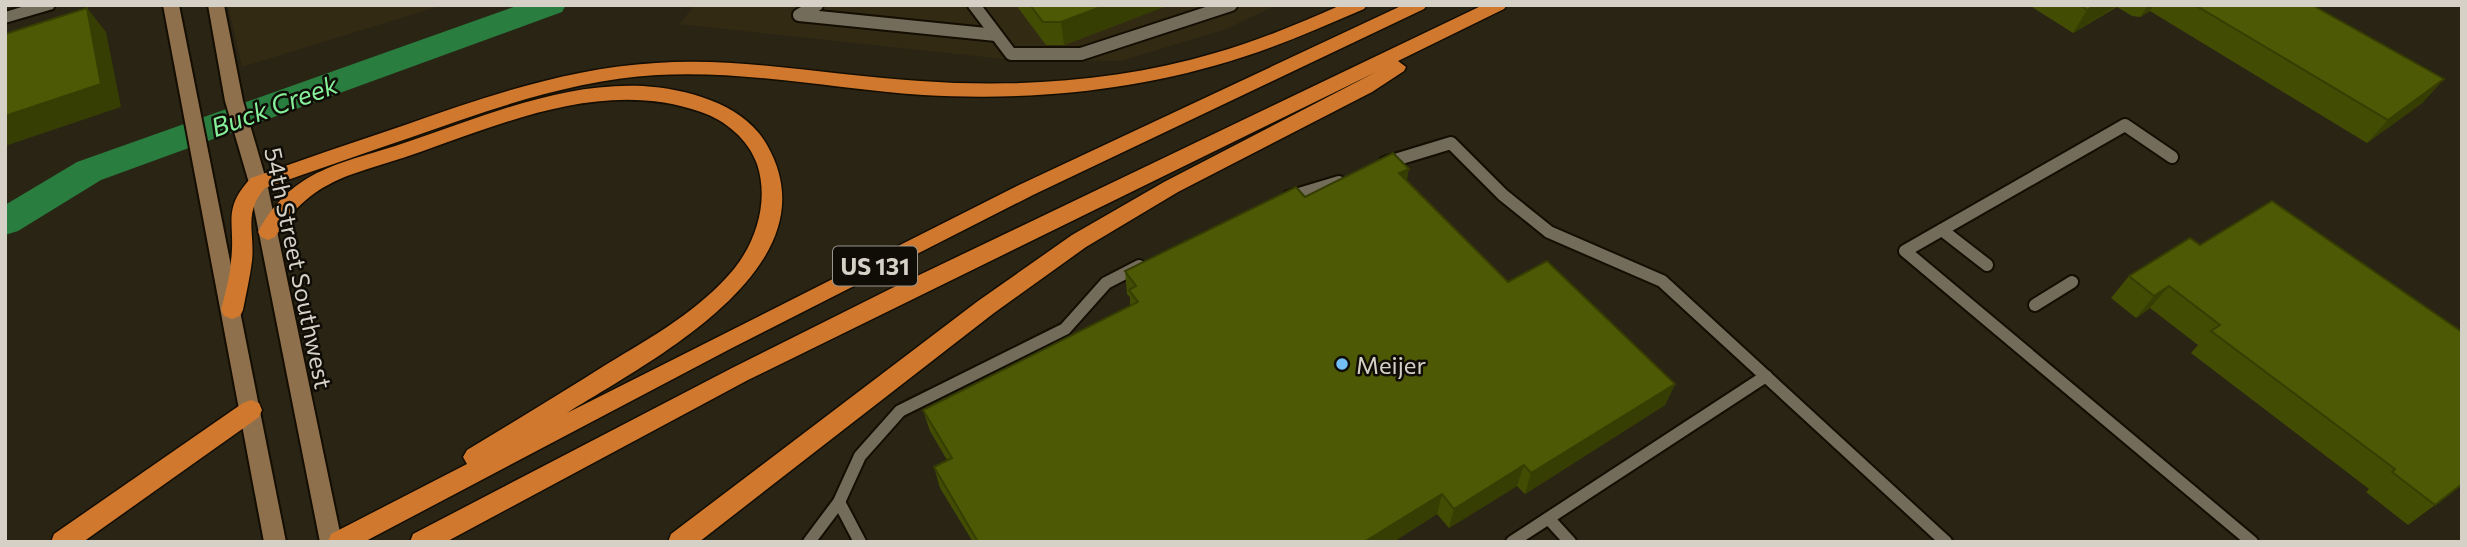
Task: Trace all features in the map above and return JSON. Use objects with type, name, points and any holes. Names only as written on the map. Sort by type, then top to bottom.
[{"type":"highway","points":[[232,310],[242,260],[243,202],[258,183],[507,97],[603,75],[655,69],[714,67],[921,88],[975,91],[1040,89],[1140,76],[1194,65],[1264,43],[1359,5]]},
{"type":"highway","name":"US 131","points":[[335,542],[1002,202],[1418,5]]},
{"type":"highway","name":"US 131","points":[[430,537],[886,301],[1498,5]]},
{"type":"highway","points":[[680,542],[986,307],[1079,241],[1171,187],[1365,87],[1468,19]]},
{"type":"highway","points":[[268,232],[292,198],[320,180],[519,111],[606,94],[675,95],[727,115],[746,130],[759,146],[769,171],[772,188],[770,217],[758,249],[735,282],[714,301],[649,351],[335,542]]},
{"type":"highway","points":[[63,542],[251,410]]},
{"type":"main road","points":[[171,5],[197,152],[232,310],[275,542]]},
{"type":"main road","name":"54th Street Southwest","points":[[216,5],[234,102],[258,183],[317,475],[335,542]]},
{"type":"street","points":[[5,18],[47,5]]},
{"type":"lane","points":[[817,5],[799,15],[996,35]]},
{"type":"lane","points":[[974,5],[1011,54],[1081,54],[1231,5]]},
{"type":"lane","points":[[2172,157],[2125,125],[1905,251],[2252,542]]},
{"type":"lane","points":[[1376,167],[1398,157],[1451,143],[1503,195],[1549,232],[1662,281],[1946,542]]},
{"type":"lane","points":[[1272,203],[1353,176]]},
{"type":"lane","points":[[1942,230],[1987,265]]},
{"type":"lane","points":[[809,542],[839,502],[860,456],[900,411],[1065,329],[1106,283],[1153,259]]},
{"type":"lane","points":[[2035,305],[2072,282]]},
{"type":"lane","points":[[1512,542],[1766,376]]},
{"type":"lane","points":[[839,502],[860,542]]},
{"type":"lane","points":[[1549,519],[1570,542]]},
{"type":"shaded area","points":[[228,5],[443,5],[242,67]]},
{"type":"shaded area","points":[[695,5],[1277,5],[1226,29],[1121,61],[1013,60],[679,24]]},
{"type":"building","points":[[1030,5],[1106,5],[1061,22],[1043,22]]},
{"type":"building","points":[[2080,5],[2095,5],[2087,10]]},
{"type":"building","points":[[2195,5],[2312,5],[2444,79],[2388,120]]},
{"type":"building","points":[[87,8],[101,84],[5,116],[5,34]]},
{"type":"building","name":"Meijer","points":[[1393,153],[1409,169],[1399,173],[1508,282],[1547,261],[1675,384],[1531,473],[1524,465],[1454,509],[1442,494],[1364,542],[978,542],[934,467],[952,458],[923,410],[1138,302],[1129,290],[1136,286],[1125,271],[1296,187],[1305,197]]},
{"type":"building","points":[[2272,201],[2462,332],[2462,484],[2435,505],[2392,472],[2395,469],[2211,331],[2220,325],[2169,286],[2154,296],[2129,276],[2190,238],[2200,245]]},
{"type":"waterway","name":"Buck Creek","points":[[5,222],[89,171],[551,5]]},
{"type":"place","name":"Meijer","points":[[1342,364]]}]
